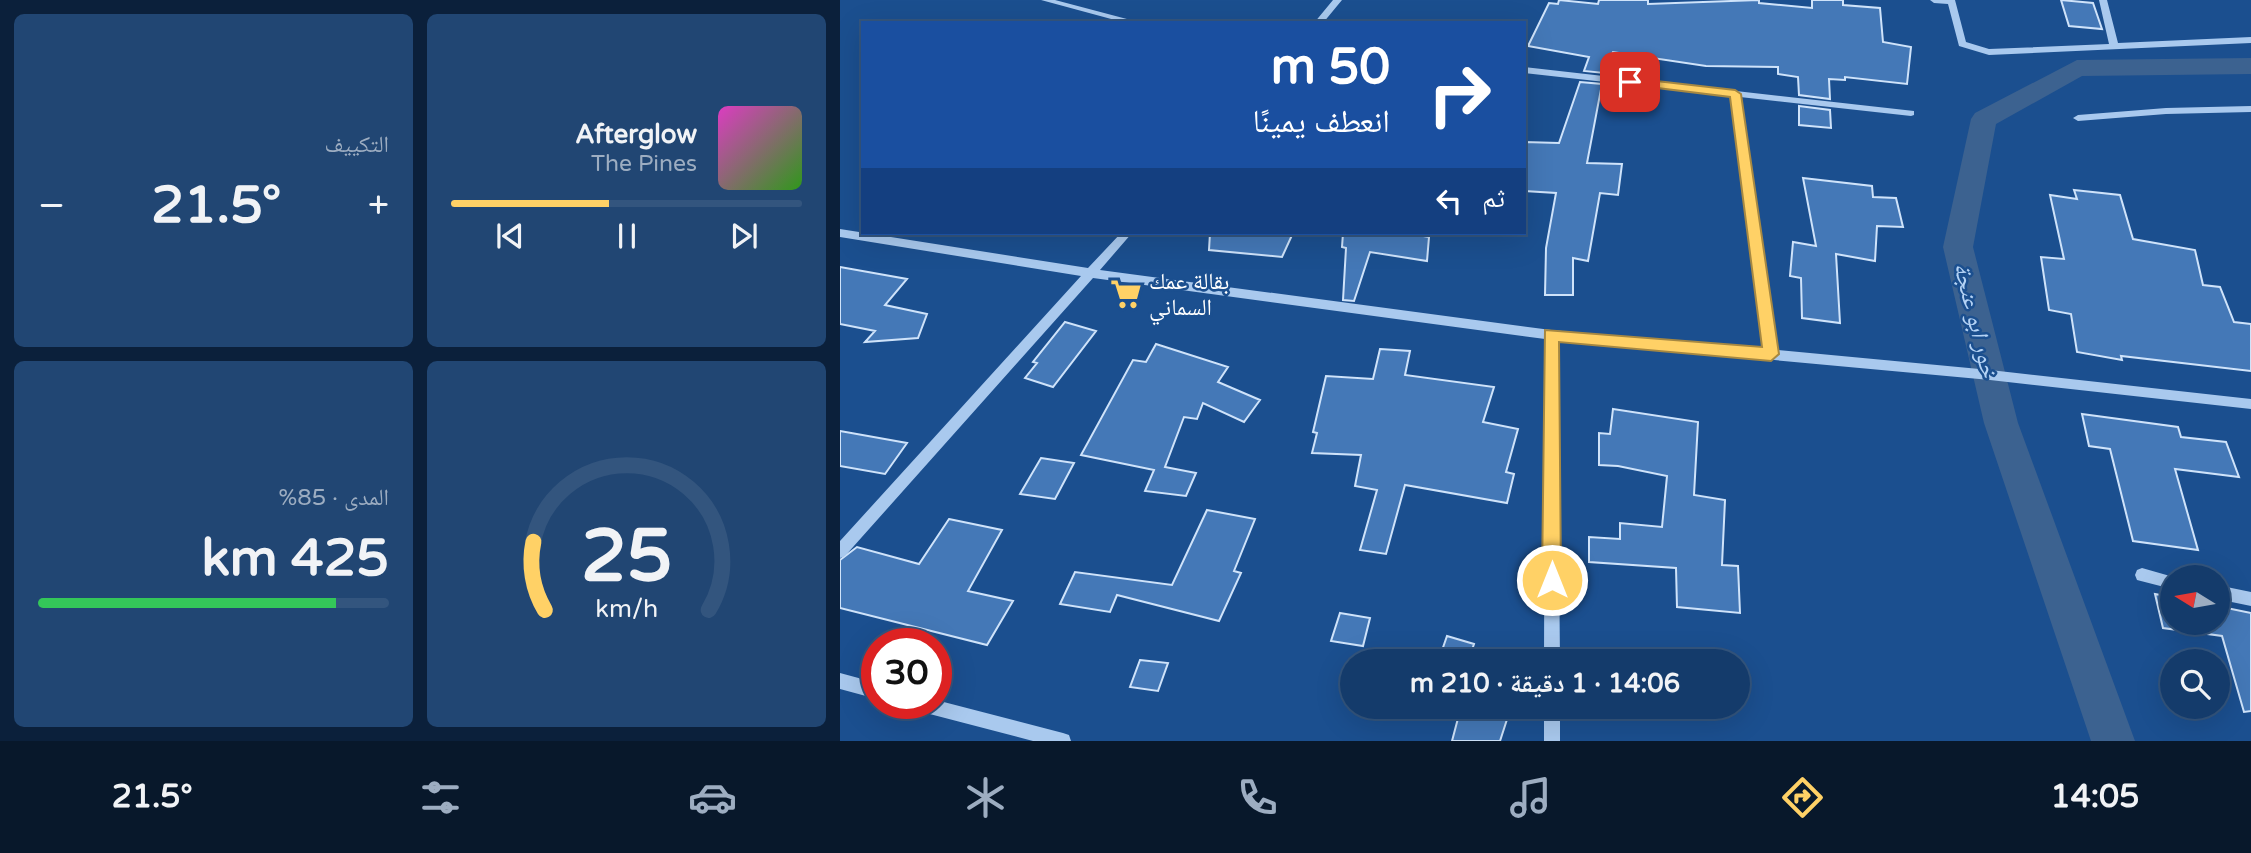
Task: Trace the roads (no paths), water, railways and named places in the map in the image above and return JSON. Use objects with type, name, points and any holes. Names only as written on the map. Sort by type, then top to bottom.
[{"type":"street","points":[[1045,0],[1130,21]]},
{"type":"street","points":[[1320,21],[1338,0]]},
{"type":"street","points":[[1934,0],[1951,1],[1958,36],[1969,48],[1989,52],[2251,40]]},
{"type":"street","points":[[2103,0],[2114,46]]},
{"type":"street","points":[[1526,70],[1911,113]]},
{"type":"street","points":[[1735,94],[1771,354]]},
{"type":"street","points":[[2078,118],[2166,111],[2251,109]]},
{"type":"street","points":[[840,233],[1090,273],[1551,335],[1771,354],[2251,404]]},
{"type":"street","points":[[840,551],[1125,235]]},
{"type":"street","points":[[1551,335],[1552,649]]},
{"type":"street","points":[[2142,575],[2160,579]]},
{"type":"street","points":[[2230,595],[2251,599]]},
{"type":"street","points":[[840,681],[861,687]]},
{"type":"street","points":[[952,712],[1063,741]]},
{"type":"street","points":[[1552,719],[1552,741]]},
{"type":"waterway","name":"خور ابو عنجة","points":[[2113,741],[2001,423],[1958,247],[1984,119],[2077,68],[2251,66]]},
{"type":"place","name":"بقالة عمك السماني","points":[[1126,294]]}]
